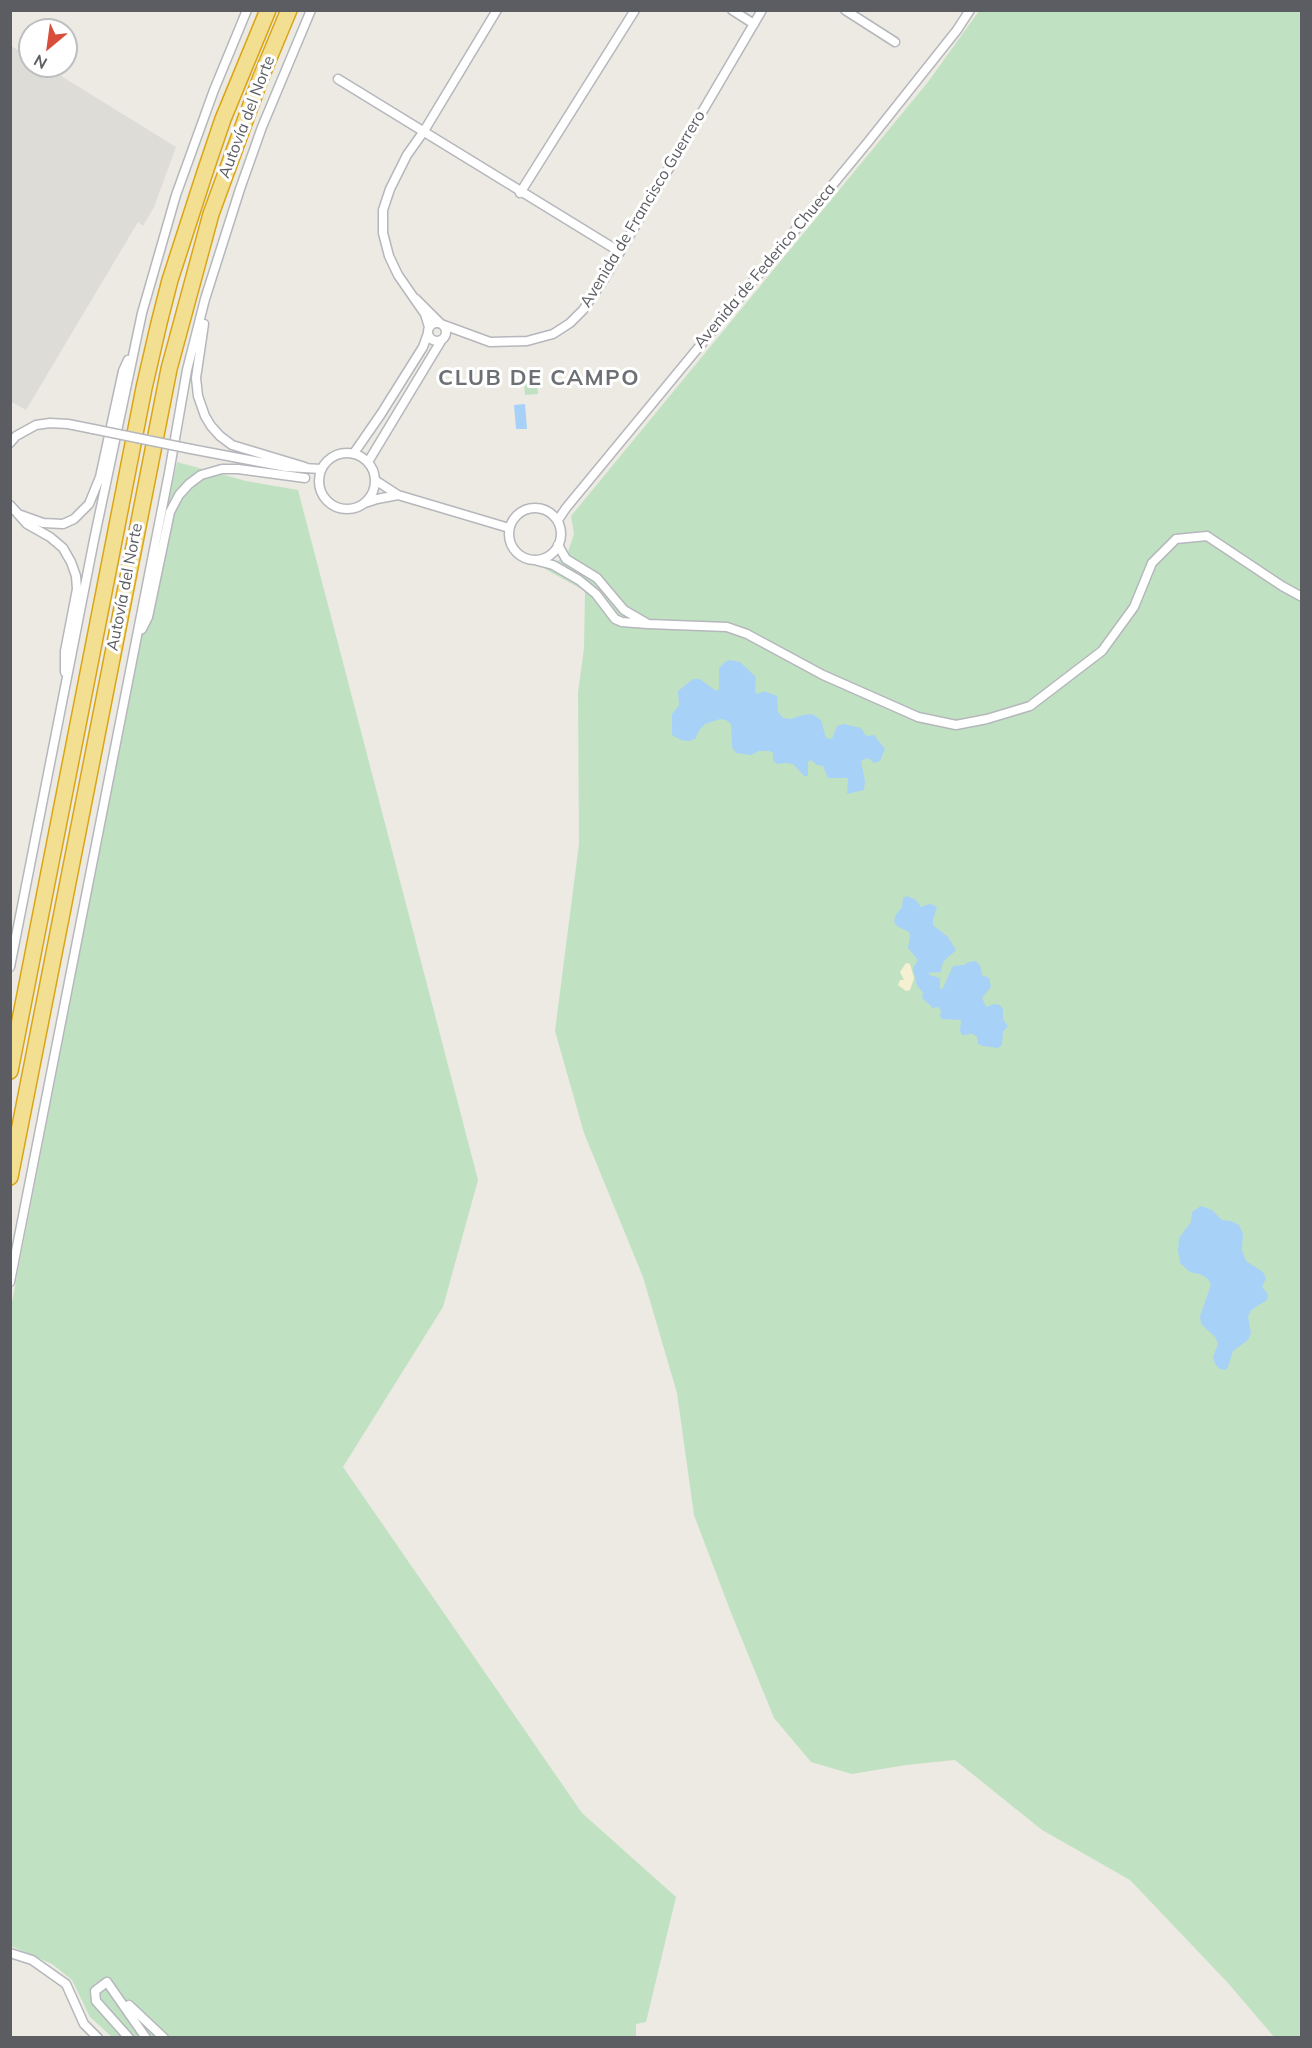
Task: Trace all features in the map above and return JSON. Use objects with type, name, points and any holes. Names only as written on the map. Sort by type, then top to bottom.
[{"type":"highway","name":"Autovía del Norte","points":[[10,1071],[96,627],[159,323],[170,280],[205,172],[227,109],[268,10]]},
{"type":"highway","name":"Autovía del Norte","points":[[10,1177],[169,369],[211,214],[257,88],[289,10]]},
{"type":"street","points":[[10,967],[94,540],[151,279],[176,195],[214,90],[247,10]]},
{"type":"street","points":[[10,1282],[136,644],[187,370],[205,299],[262,127],[311,10]]},
{"type":"street","points":[[442,340],[432,340],[425,314],[398,275],[389,256],[383,232],[383,210],[390,189],[407,155],[497,10]]},
{"type":"street","points":[[520,192],[635,10]]},
{"type":"street","points":[[732,10],[754,24]]},
{"type":"street","name":"Avenida de Francisco Guerrero","points":[[442,340],[472,336],[490,342],[527,341],[553,334],[570,323],[583,310],[620,252],[762,10]]},
{"type":"street","points":[[845,10],[896,42]]},
{"type":"street","name":"Avenida de Federico Chueca","points":[[558,520],[875,133],[957,30],[970,10]]},
{"type":"street","points":[[338,79],[620,252]]},
{"type":"street","points":[[220,251],[206,314],[196,378],[198,396],[205,416],[220,436],[232,445],[304,468]]},
{"type":"street","points":[[368,462],[446,331],[416,299]]},
{"type":"street","points":[[354,453],[423,347],[428,330],[435,323],[472,336]]},
{"type":"street","points":[[18,514],[43,524],[63,524],[82,513],[89,504],[100,477],[123,371],[135,344]]},
{"type":"street","points":[[10,443],[16,436],[36,425],[68,424],[286,467],[321,469]]},
{"type":"street","points":[[319,487],[321,469],[327,461],[335,455],[354,453],[368,462],[375,480],[369,498],[362,504]]},
{"type":"street","points":[[286,467],[319,487],[327,501],[333,505],[349,509],[377,499],[398,495]]},
{"type":"street","points":[[136,644],[148,617],[170,512],[179,495],[189,484],[201,475],[222,469],[305,478]]},
{"type":"street","points":[[375,480],[398,495],[509,528]]},
{"type":"street","points":[[10,505],[27,524],[50,537],[63,548],[76,576],[77,589],[65,651],[64,695]]},
{"type":"street","points":[[538,561],[552,555],[562,539],[558,520],[547,510],[530,508],[513,519],[509,528],[509,538],[516,552],[527,560],[553,565],[579,580],[596,594],[615,619],[622,622],[648,624],[726,627],[747,634],[823,675],[918,717],[956,725],[987,719],[1030,706],[1102,651],[1134,607],[1152,563],[1176,539],[1207,536],[1302,597]]},
{"type":"street","points":[[558,545],[566,559],[597,578],[624,610],[648,624]]},
{"type":"street","points":[[612,615],[615,609],[624,610]]},
{"type":"street","points":[[10,1953],[32,1960],[66,1984],[84,2024],[98,2037]]},
{"type":"street","points":[[107,1982],[95,1991],[96,2001],[129,2037]]},
{"type":"street","points":[[107,1982],[146,2037]]},
{"type":"street","points":[[107,1982],[142,2019],[164,2037]]},
{"type":"shaded area","points":[[11,46],[18,50],[18,78],[64,78],[176,147],[154,207],[143,226],[138,222],[26,410],[10,401]]},
{"type":"green space","points":[[979,11],[1301,11],[1301,2037],[1274,2037],[1228,1983],[1130,1880],[1042,1830],[955,1760],[852,1774],[811,1762],[774,1718],[694,1515],[677,1393],[643,1277],[584,1133],[555,1031],[579,844],[578,693],[584,648],[585,591],[545,569],[567,555],[574,534],[571,516],[928,82]]},
{"type":"green space","points":[[536,369],[538,394],[525,395],[523,370]]},
{"type":"green space","points":[[177,462],[246,481],[298,490],[478,1180],[443,1307],[343,1467],[582,1813],[676,1897],[646,2022],[636,2024],[636,2037],[112,2037],[90,2017],[72,1980],[52,1964],[11,1946],[11,1307],[157,554]]},
{"type":"sand","points":[[906,963],[910,964],[914,978],[910,990],[906,991],[898,985],[900,980],[904,980],[900,972]]},
{"type":"water","points":[[525,404],[527,429],[516,429],[514,405]]},
{"type":"water","points":[[730,660],[740,662],[756,677],[755,692],[758,694],[764,691],[777,696],[778,712],[783,718],[791,719],[812,714],[821,720],[826,738],[832,739],[837,726],[844,724],[861,728],[866,736],[874,735],[885,749],[880,761],[874,763],[868,758],[861,761],[865,781],[864,790],[847,794],[848,778],[828,778],[823,766],[811,760],[808,762],[808,775],[805,777],[793,764],[777,764],[773,760],[773,753],[769,751],[759,751],[751,755],[736,753],[732,747],[731,724],[726,720],[720,719],[705,724],[695,739],[688,741],[672,735],[672,714],[679,705],[678,691],[693,679],[700,679],[716,691],[719,689],[719,668]]},
{"type":"water","points":[[907,896],[916,900],[921,907],[929,904],[937,908],[933,925],[948,937],[956,950],[943,962],[941,972],[928,973],[940,978],[940,989],[943,988],[953,966],[969,962],[975,961],[980,965],[982,975],[989,978],[991,987],[982,998],[986,1007],[994,1004],[1000,1005],[1003,1009],[1003,1019],[1008,1026],[1003,1032],[1002,1045],[998,1048],[978,1044],[977,1037],[973,1034],[962,1035],[961,1020],[942,1019],[941,1010],[938,1007],[933,1008],[922,998],[923,992],[917,986],[913,968],[918,960],[908,948],[909,932],[894,922],[895,916],[902,907],[903,898]]},
{"type":"water","points":[[1201,1206],[1212,1210],[1222,1220],[1239,1225],[1243,1234],[1242,1250],[1246,1261],[1263,1272],[1266,1278],[1262,1287],[1268,1294],[1267,1300],[1251,1310],[1248,1317],[1251,1333],[1248,1340],[1233,1351],[1225,1370],[1215,1364],[1213,1357],[1218,1344],[1215,1337],[1201,1324],[1200,1316],[1211,1285],[1208,1279],[1190,1272],[1180,1263],[1178,1250],[1179,1238],[1191,1222],[1192,1212]]},
{"type":"district","name":"CLUB DE CAMPO","points":[[539,378]]}]
